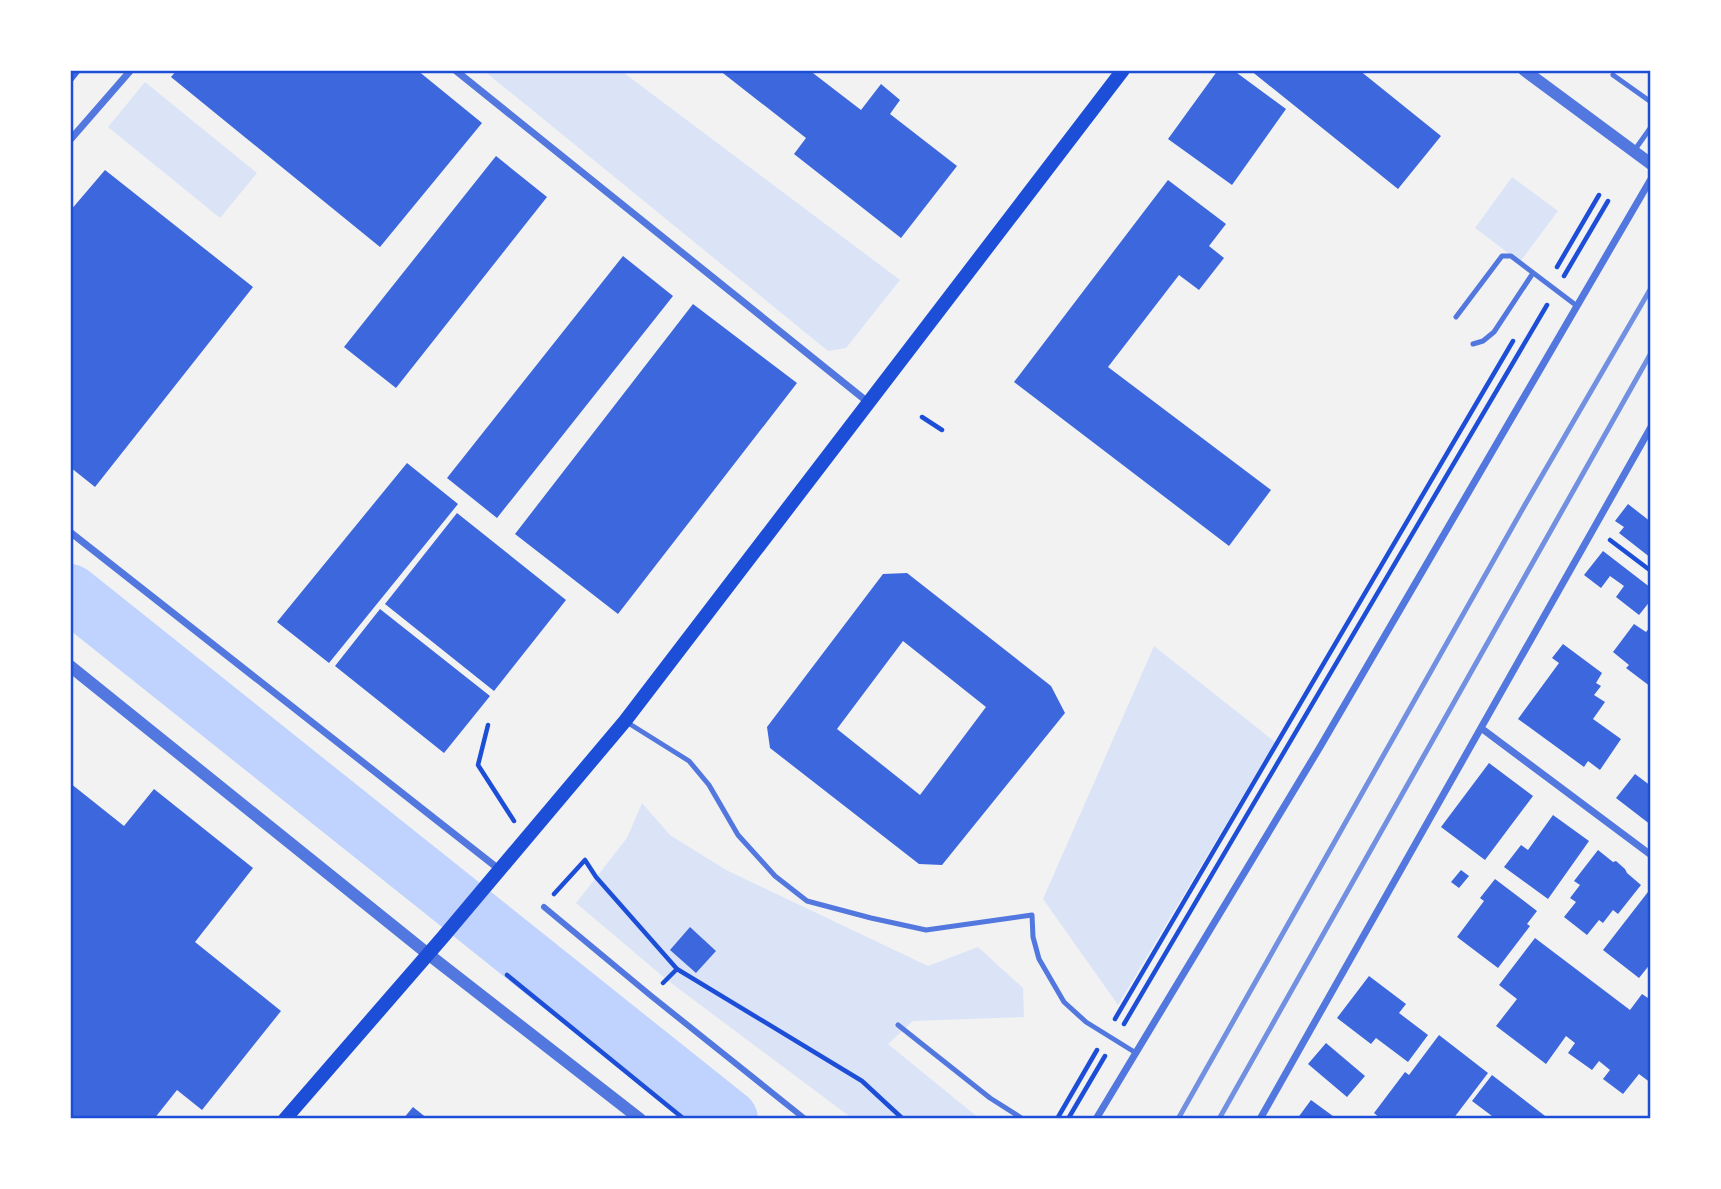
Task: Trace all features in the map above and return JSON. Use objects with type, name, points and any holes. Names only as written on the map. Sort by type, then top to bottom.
[{"type":"main road","points":[[285,1119],[625,721],[1123,70]]},
{"type":"street","points":[[70,140],[131,70]]},
{"type":"street","points":[[455,70],[869,403]]},
{"type":"street","points":[[1524,70],[1651,164]]},
{"type":"street","points":[[1096,1119],[1320,747],[1651,179]]},
{"type":"street","points":[[1260,1119],[1651,427]]},
{"type":"street","points":[[70,532],[500,870]]},
{"type":"street","points":[[70,666],[428,954],[640,1119]]},
{"type":"street","points":[[1481,728],[1651,855]]},
{"type":"street","points":[[544,907],[660,1004],[805,1119]]},
{"type":"lane","points":[[1613,75],[1651,102]]},
{"type":"lane","points":[[1634,151],[1651,127]]},
{"type":"lane","points":[[1456,317],[1502,256],[1511,256],[1577,306]]},
{"type":"lane","points":[[1473,344],[1483,341],[1494,332],[1533,273]]},
{"type":"lane","points":[[625,721],[689,761],[709,785],[738,835],[775,876],[807,901],[926,930],[1032,915],[1033,937],[1039,959],[1064,1002],[1086,1021],[1136,1053]]},
{"type":"lane","points":[[898,1025],[990,1098],[1023,1119]]},
{"type":"path","points":[[1547,283],[1599,195]]},
{"type":"path","points":[[1068,1119],[1608,201]]},
{"type":"path","points":[[1057,1119],[1519,332]]},
{"type":"path","points":[[922,417],[942,430]]},
{"type":"path","points":[[1595,528],[1651,571]]},
{"type":"path","points":[[488,725],[478,765],[526,840]]},
{"type":"path","points":[[544,907],[585,860],[596,877],[677,969],[862,1082],[903,1119]]},
{"type":"path","points":[[667,980],[677,969]]},
{"type":"path","points":[[507,975],[684,1119]]},
{"type":"shaded area","points":[[483,70],[620,70],[900,280],[846,348],[828,351]]},
{"type":"shaded area","points":[[145,82],[257,173],[220,218],[108,127]]},
{"type":"shaded area","points":[[1512,177],[1558,211],[1520,262],[1475,228]]},
{"type":"shaded area","points":[[1154,646],[1275,742],[1118,1005],[1043,899]]},
{"type":"shaded area","points":[[642,803],[670,835],[726,870],[928,966],[978,947],[1023,988],[1024,1017],[913,1021],[888,1044],[980,1119],[853,1119],[667,980],[576,903],[627,838]]},
{"type":"building","points":[[70,70],[82,70],[70,85]]},
{"type":"building","points":[[177,70],[417,70],[482,123],[380,247],[171,77]]},
{"type":"building","points":[[719,70],[809,70],[861,110],[881,84],[900,100],[890,114],[957,166],[901,238],[794,154],[806,138]]},
{"type":"building","points":[[1218,70],[1233,70],[1286,109],[1232,185],[1168,139]]},
{"type":"building","points":[[1250,70],[1359,70],[1441,136],[1398,189]]},
{"type":"building","points":[[496,156],[547,197],[396,388],[344,347]]},
{"type":"building","points":[[105,170],[253,287],[95,487],[70,467],[70,211]]},
{"type":"building","points":[[1168,180],[1226,224],[1209,246],[1224,258],[1199,290],[1179,275],[1108,367],[1271,490],[1229,546],[1014,382]]},
{"type":"building","points":[[623,256],[673,296],[497,518],[447,478]]},
{"type":"building","points":[[693,304],[797,383],[618,614],[515,534]]},
{"type":"building","points":[[407,463],[458,504],[329,663],[277,622]]},
{"type":"building","points":[[1628,504],[1651,522],[1651,558],[1619,533],[1624,527],[1615,521]]},
{"type":"building","points":[[457,513],[566,600],[494,691],[385,604]]},
{"type":"building","points":[[1603,551],[1651,588],[1651,600],[1639,615],[1616,597],[1624,586],[1610,576],[1601,588],[1584,575]]},
{"type":"building","points":[[907,573],[1051,686],[1065,713],[942,865],[919,864],[770,748],[767,727],[883,574]],"holes":[[[903,641],[986,707],[920,795],[837,729]]]},
{"type":"building","points":[[380,609],[490,696],[444,753],[335,666]]},
{"type":"building","points":[[1634,624],[1646,632],[1651,626],[1651,687],[1626,668],[1629,665],[1613,652]]},
{"type":"building","points":[[1563,644],[1602,673],[1596,683],[1601,686],[1594,695],[1605,702],[1593,719],[1621,739],[1600,770],[1588,761],[1584,767],[1518,719],[1559,663],[1552,658]]},
{"type":"building","points":[[1489,763],[1533,796],[1485,860],[1441,827]]},
{"type":"building","points":[[1635,774],[1651,786],[1651,825],[1616,798]]},
{"type":"building","points":[[70,783],[124,826],[154,789],[253,868],[195,942],[281,1011],[202,1110],[177,1090],[154,1119],[70,1119]]},
{"type":"building","points":[[1553,815],[1589,841],[1548,899],[1504,867],[1521,845],[1528,850]]},
{"type":"building","points":[[1598,850],[1613,862],[1616,861],[1641,885],[1618,914],[1613,910],[1603,923],[1599,920],[1587,935],[1564,917],[1576,902],[1570,898],[1580,885],[1574,881]]},
{"type":"building","points":[[1461,870],[1469,876],[1459,888],[1451,882]]},
{"type":"building","points":[[1495,879],[1537,911],[1527,924],[1530,926],[1498,968],[1457,937],[1484,901],[1480,898]]},
{"type":"building","points":[[1651,888],[1651,963],[1639,978],[1603,950]]},
{"type":"building","points":[[690,927],[716,951],[696,973],[670,950]]},
{"type":"building","points":[[1535,938],[1630,1010],[1642,994],[1651,1000],[1651,1083],[1639,1074],[1623,1094],[1603,1079],[1610,1070],[1599,1061],[1592,1070],[1568,1053],[1575,1043],[1566,1036],[1546,1064],[1496,1026],[1517,999],[1499,985]]},
{"type":"building","points":[[1369,976],[1406,1004],[1399,1013],[1428,1035],[1408,1062],[1376,1038],[1371,1044],[1337,1018]]},
{"type":"building","points":[[1439,1035],[1488,1073],[1453,1119],[1381,1119],[1374,1113],[1405,1072],[1409,1075]]},
{"type":"building","points":[[1326,1043],[1365,1076],[1347,1097],[1308,1064]]},
{"type":"building","points":[[1492,1075],[1549,1119],[1489,1119],[1492,1116],[1472,1101]]},
{"type":"building","points":[[1311,1100],[1337,1119],[1297,1119]]},
{"type":"building","points":[[413,1107],[428,1119],[403,1119]]},
{"type":"waterway","points":[[70,593],[729,1119]]},
{"type":"railway","points":[[1178,1119],[1526,503],[1651,288]]},
{"type":"railway","points":[[1219,1119],[1651,353]]}]
